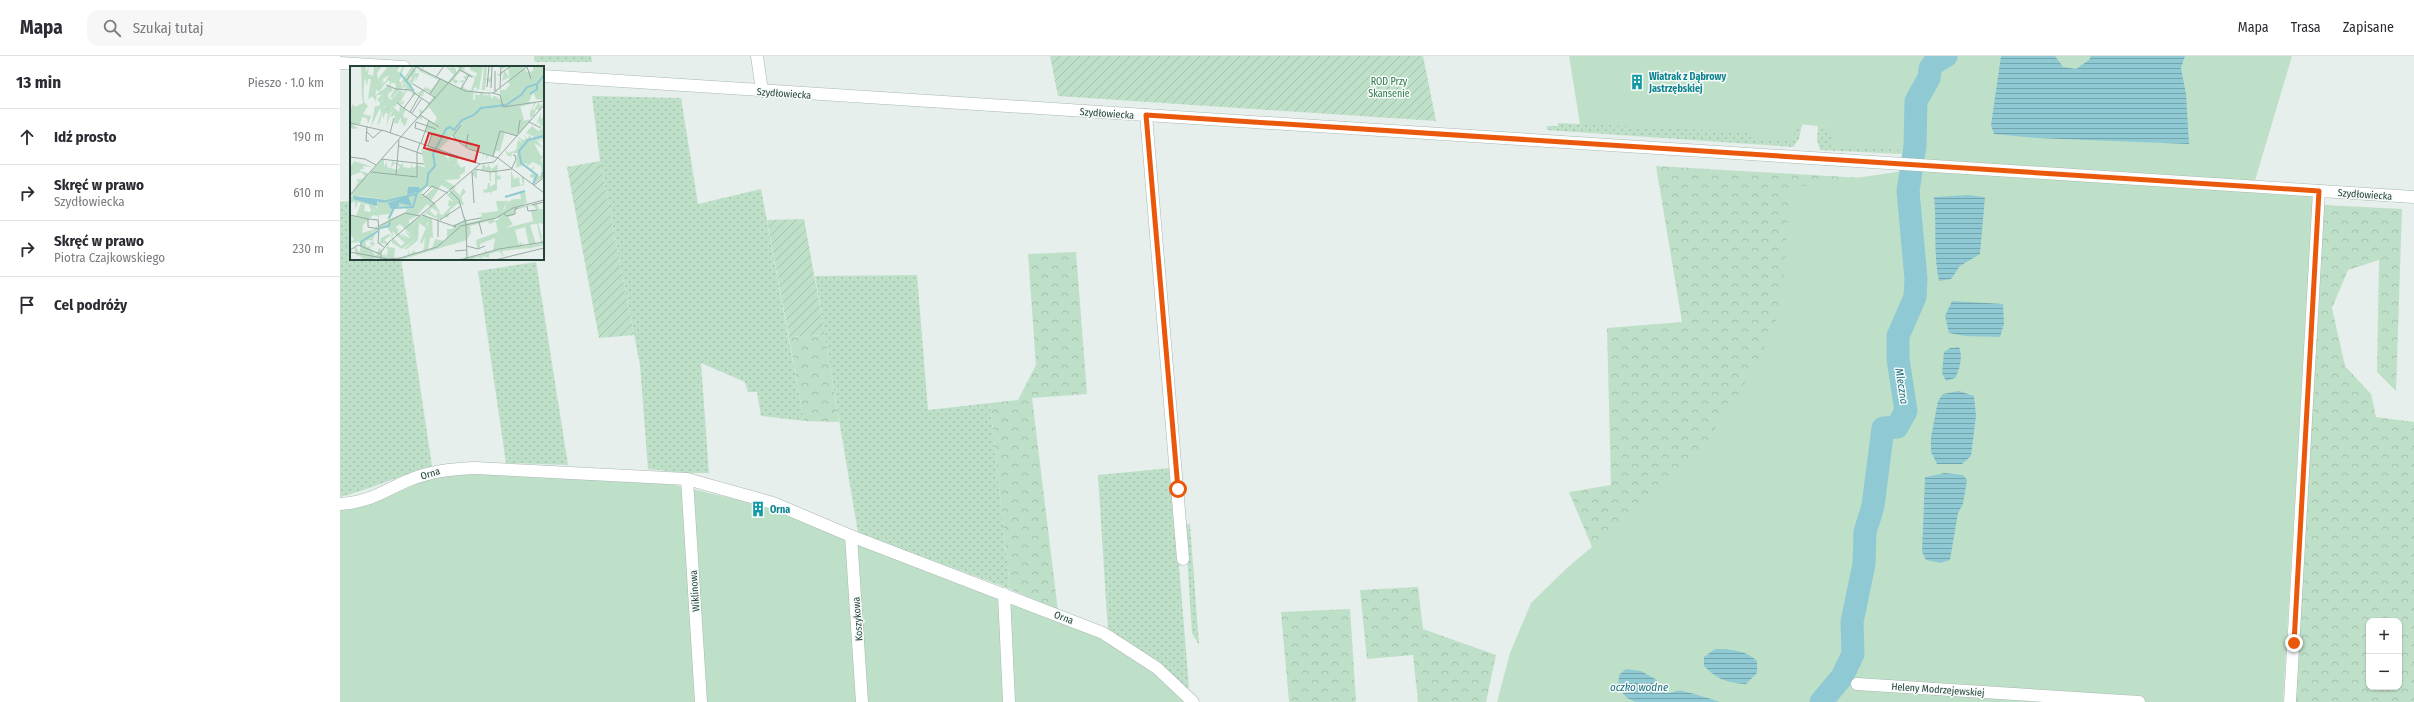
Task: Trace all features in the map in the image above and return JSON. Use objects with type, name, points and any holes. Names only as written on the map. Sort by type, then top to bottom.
[{"type":"street","points":[[757,56],[762,91]]},
{"type":"street","points":[[340,63],[388,66]]},
{"type":"street","name":"Szydłowiecka","points":[[544,76],[2414,198]]},
{"type":"street","points":[[1146,115],[1183,559]]},
{"type":"street","points":[[2290,702],[2319,191]]},
{"type":"street","name":"Orna","points":[[340,504],[377,497],[408,480],[441,469],[475,468],[687,479],[772,503],[851,536],[1103,633],[1157,668],[1193,702]]},
{"type":"street","name":"Wiklinowa","points":[[687,479],[701,702]]},
{"type":"street","name":"Koszykowa","points":[[851,536],[862,702]]},
{"type":"street","points":[[1004,594],[1009,702]]},
{"type":"street","name":"Heleny Modrzejewskiej","points":[[1856,684],[2139,702]]},
{"type":"green space","points":[[534,56],[591,56],[592,62],[535,62]]},
{"type":"green space","name":"ROD Przy Skansenie","points":[[1050,56],[1423,56],[1436,121],[1058,96]]},
{"type":"green space","points":[[1569,56],[2292,56],[2254,184],[2316,188],[2312,212],[2283,702],[1497,702],[1510,653],[1531,603],[1568,567],[1666,486],[1699,455],[1759,361],[1778,316],[1785,269],[1789,188],[1903,171],[1905,150],[1835,147],[1827,127],[1799,124],[1791,141],[1751,138],[1747,132],[1580,124]]},
{"type":"green space","points":[[592,96],[681,98],[698,204],[761,189],[804,421],[761,416],[757,392],[748,392],[745,382],[701,363],[709,473],[686,473],[648,469],[640,365],[600,161]]},
{"type":"green space","points":[[1780,111],[1802,124],[1799,139],[1793,147],[1547,130],[1547,126],[1558,126],[1558,123],[1580,124]]},
{"type":"green space","points":[[1818,126],[1827,127],[1903,150],[1901,154],[1820,150],[1817,140]]},
{"type":"green space","points":[[600,161],[634,335],[599,338],[567,167]]},
{"type":"green space","points":[[1656,166],[1931,182],[1927,294],[1575,561],[1592,547],[1569,492],[1611,485],[1607,328],[1682,322]]},
{"type":"green space","points":[[350,201],[350,260],[401,260],[432,466],[340,497],[340,202]]},
{"type":"green space","points":[[2324,205],[2402,209],[2396,391],[2377,372],[2379,260],[2348,270],[2332,308],[2345,366],[2371,394],[2376,417],[2414,422],[2414,702],[2295,702]]},
{"type":"green space","points":[[804,219],[825,335],[789,337],[767,220]]},
{"type":"green space","points":[[1076,252],[1087,394],[1032,398],[1058,611],[1010,589],[990,403],[1018,400],[1036,365],[1028,254]]},
{"type":"green space","points":[[536,262],[568,465],[506,463],[478,271]]},
{"type":"green space","points":[[917,275],[928,410],[990,403],[1010,589],[858,533],[815,276]]},
{"type":"green space","points":[[825,335],[839,422],[804,421],[789,337]]},
{"type":"green space","points":[[1171,468],[1189,687],[1187,690],[1160,665],[1140,650],[1108,632],[1098,475]]},
{"type":"green space","points":[[480,473],[667,483],[768,507],[1108,641],[1153,671],[1186,702],[340,702],[340,510],[377,502],[432,477]]},
{"type":"green space","points":[[1190,524],[1199,645],[1192,633],[1185,525]]},
{"type":"green space","points":[[1418,587],[1423,629],[1496,655],[1486,702],[1418,702],[1413,655],[1367,659],[1360,590]]},
{"type":"green space","points":[[1350,609],[1356,702],[1289,702],[1281,612]]},
{"type":"water","points":[[2001,56],[2055,56],[2063,67],[2076,69],[2089,60],[2091,56],[2185,56],[2181,68],[2186,94],[2189,144],[2037,138],[1994,134],[1991,125]]},
{"type":"water","points":[[1968,195],[1985,197],[1980,254],[1960,266],[1951,279],[1939,281],[1936,260],[1934,197]]},
{"type":"water","points":[[1952,301],[2003,304],[2004,324],[2000,337],[1965,336],[1949,333],[1945,316]]},
{"type":"water","points":[[1959,347],[1961,358],[1958,371],[1955,378],[1946,381],[1942,373],[1944,352],[1950,348]]},
{"type":"water","points":[[1959,391],[1974,396],[1976,416],[1971,456],[1962,464],[1937,464],[1931,452],[1931,437],[1938,401],[1943,394]]},
{"type":"water","points":[[1945,473],[1963,475],[1967,480],[1963,504],[1958,513],[1950,560],[1941,563],[1926,560],[1922,552],[1925,477]]},
{"type":"water","points":[[1715,649],[1732,650],[1748,654],[1757,661],[1757,673],[1746,684],[1733,683],[1723,680],[1704,666],[1704,657]]},
{"type":"water","name":"oczko wodne","points":[[1626,669],[1641,671],[1657,680],[1657,687],[1661,691],[1668,693],[1683,691],[1720,702],[1635,702],[1627,698],[1618,688],[1619,675]]},
{"type":"waterway","name":"Mleczna","points":[[1821,702],[1842,677],[1853,654],[1852,622],[1864,564],[1865,532],[1873,506],[1883,428],[1897,427],[1906,411],[1898,359],[1898,336],[1915,297],[1916,279],[1908,191],[1915,146],[1916,101],[1929,78],[1930,69],[1934,63],[1946,56]]},
{"type":"place","name":"Wiatrak z Dąbrowy Jastrzębskiej","points":[[1637,82]]},
{"type":"place","name":"Orna","points":[[758,509]]},
{"type":"route","points":[[1178,489],[1146,115],[1766,157],[2319,191],[2308,368],[2294,643]]}]
